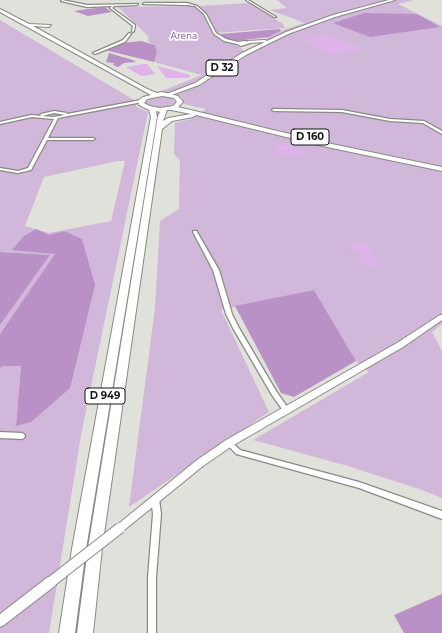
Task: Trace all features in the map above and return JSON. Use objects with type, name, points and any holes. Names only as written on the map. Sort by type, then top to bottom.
[{"type":"highway","points":[[0,10],[156,95],[167,95],[178,101],[172,108],[165,110],[152,109],[143,102],[0,16]]},
{"type":"highway","points":[[9,15],[32,25],[49,26]]},
{"type":"highway","points":[[63,39],[59,41],[65,46]]},
{"type":"highway","points":[[94,53],[98,60],[133,83]]},
{"type":"highway","points":[[143,102],[156,95]]},
{"type":"highway","name":"D 160","points":[[178,101],[268,128],[442,166]]},
{"type":"highway","name":"D 160","points":[[172,108],[334,147],[442,169]]},
{"type":"highway","name":"D 949","points":[[67,633],[79,549],[155,115],[152,109]]},
{"type":"highway","name":"D 949","points":[[85,633],[95,548],[159,128],[162,113],[165,110]]},
{"type":"highway","points":[[159,128],[168,120],[186,115],[198,115],[232,122]]},
{"type":"main road","name":"D 32","points":[[178,101],[197,84],[248,52],[287,33],[354,9],[393,0]]},
{"type":"main road","points":[[248,42],[265,41],[287,33]]},
{"type":"main road","points":[[239,44],[248,52]]},
{"type":"main road","name":"D 32","points":[[167,95],[197,84]]},
{"type":"street","points":[[58,1],[63,0],[82,5],[113,6],[143,3],[186,4],[196,6],[205,14],[215,33],[226,41],[239,44],[248,44],[248,42]]},
{"type":"street","points":[[247,0],[275,17]]},
{"type":"street","points":[[113,6],[112,8],[134,26],[133,31]]},
{"type":"street","points":[[94,53],[124,41],[130,34],[137,33],[133,31]]},
{"type":"street","points":[[130,34],[127,33],[133,31]]},
{"type":"street","points":[[0,123],[31,116],[56,118],[61,115],[143,102]]},
{"type":"street","points":[[274,110],[342,111],[390,120],[421,121],[429,124],[442,134]]},
{"type":"street","points":[[0,169],[18,172],[30,170],[45,139],[49,118],[56,112],[61,115]]},
{"type":"street","points":[[45,139],[93,139]]},
{"type":"street","points":[[195,232],[216,270],[232,321],[266,380],[286,410]]},
{"type":"street","points":[[0,621],[120,528],[200,463],[229,443],[400,345],[442,317]]},
{"type":"street","points":[[0,435],[22,436]]},
{"type":"street","points":[[229,443],[238,452],[359,486],[442,515]]},
{"type":"street","points":[[152,633],[153,563],[157,514],[155,499]]},
{"type":"green space","name":"Arena","points":[[277,0],[414,0],[398,4],[442,26],[442,324],[432,332],[442,351],[442,498],[348,466],[253,440],[369,372],[356,361],[314,290],[221,310],[269,412],[129,507],[155,308],[160,221],[179,209],[180,160],[174,154],[175,123],[191,119],[206,109],[184,104],[182,97],[159,92],[202,75],[154,62],[157,52],[155,45],[149,42],[148,36],[118,7],[199,6],[249,3],[283,24],[285,28],[214,33],[223,41],[239,46],[244,52],[215,70],[224,66],[267,38],[286,29],[305,23],[270,10],[287,8]]},
{"type":"green space","points":[[0,20],[134,100],[137,107],[148,112],[81,435],[49,633],[0,633],[0,368],[2,366],[21,365],[16,425],[64,231],[49,235],[56,254],[0,334],[0,325],[50,255],[0,252]],"holes":[[[118,161],[125,161],[111,221],[49,233],[25,226],[44,177]]]},
{"type":"green space","points":[[160,96],[170,97],[174,99],[175,103],[159,108],[150,107],[145,103],[149,98]]},
{"type":"shaded area","points":[[104,7],[112,12],[88,16],[74,11]]},
{"type":"shaded area","points":[[364,13],[417,14],[440,27],[370,37],[333,23]]},
{"type":"shaded area","points":[[280,29],[281,31],[269,37],[234,41],[229,41],[220,34]]},
{"type":"shaded area","points":[[324,35],[357,46],[360,49],[329,55],[304,40]]},
{"type":"shaded area","points":[[141,41],[155,45],[157,52],[154,62],[105,50],[122,43]]},
{"type":"shaded area","points":[[109,53],[136,62],[124,63],[118,67],[113,65],[114,63],[106,62]]},
{"type":"shaded area","points":[[147,64],[155,74],[141,76],[126,67]]},
{"type":"shaded area","points":[[157,66],[191,76],[188,78],[166,78]]},
{"type":"shaded area","points":[[278,144],[307,150],[300,156],[276,154],[274,146]]},
{"type":"shaded area","points":[[36,229],[49,235],[64,231],[82,239],[95,285],[70,388],[31,422],[16,426],[21,366],[3,366],[0,368],[0,334],[55,254],[12,250],[24,236]]},
{"type":"shaded area","points":[[366,243],[375,259],[380,260],[381,263],[375,266],[365,266],[357,251],[350,250],[348,244]]},
{"type":"shaded area","points":[[0,252],[50,255],[0,325]]},
{"type":"shaded area","points":[[314,290],[356,361],[294,397],[281,393],[235,306]]},
{"type":"shaded area","points":[[442,594],[442,633],[404,633],[394,615]]}]
